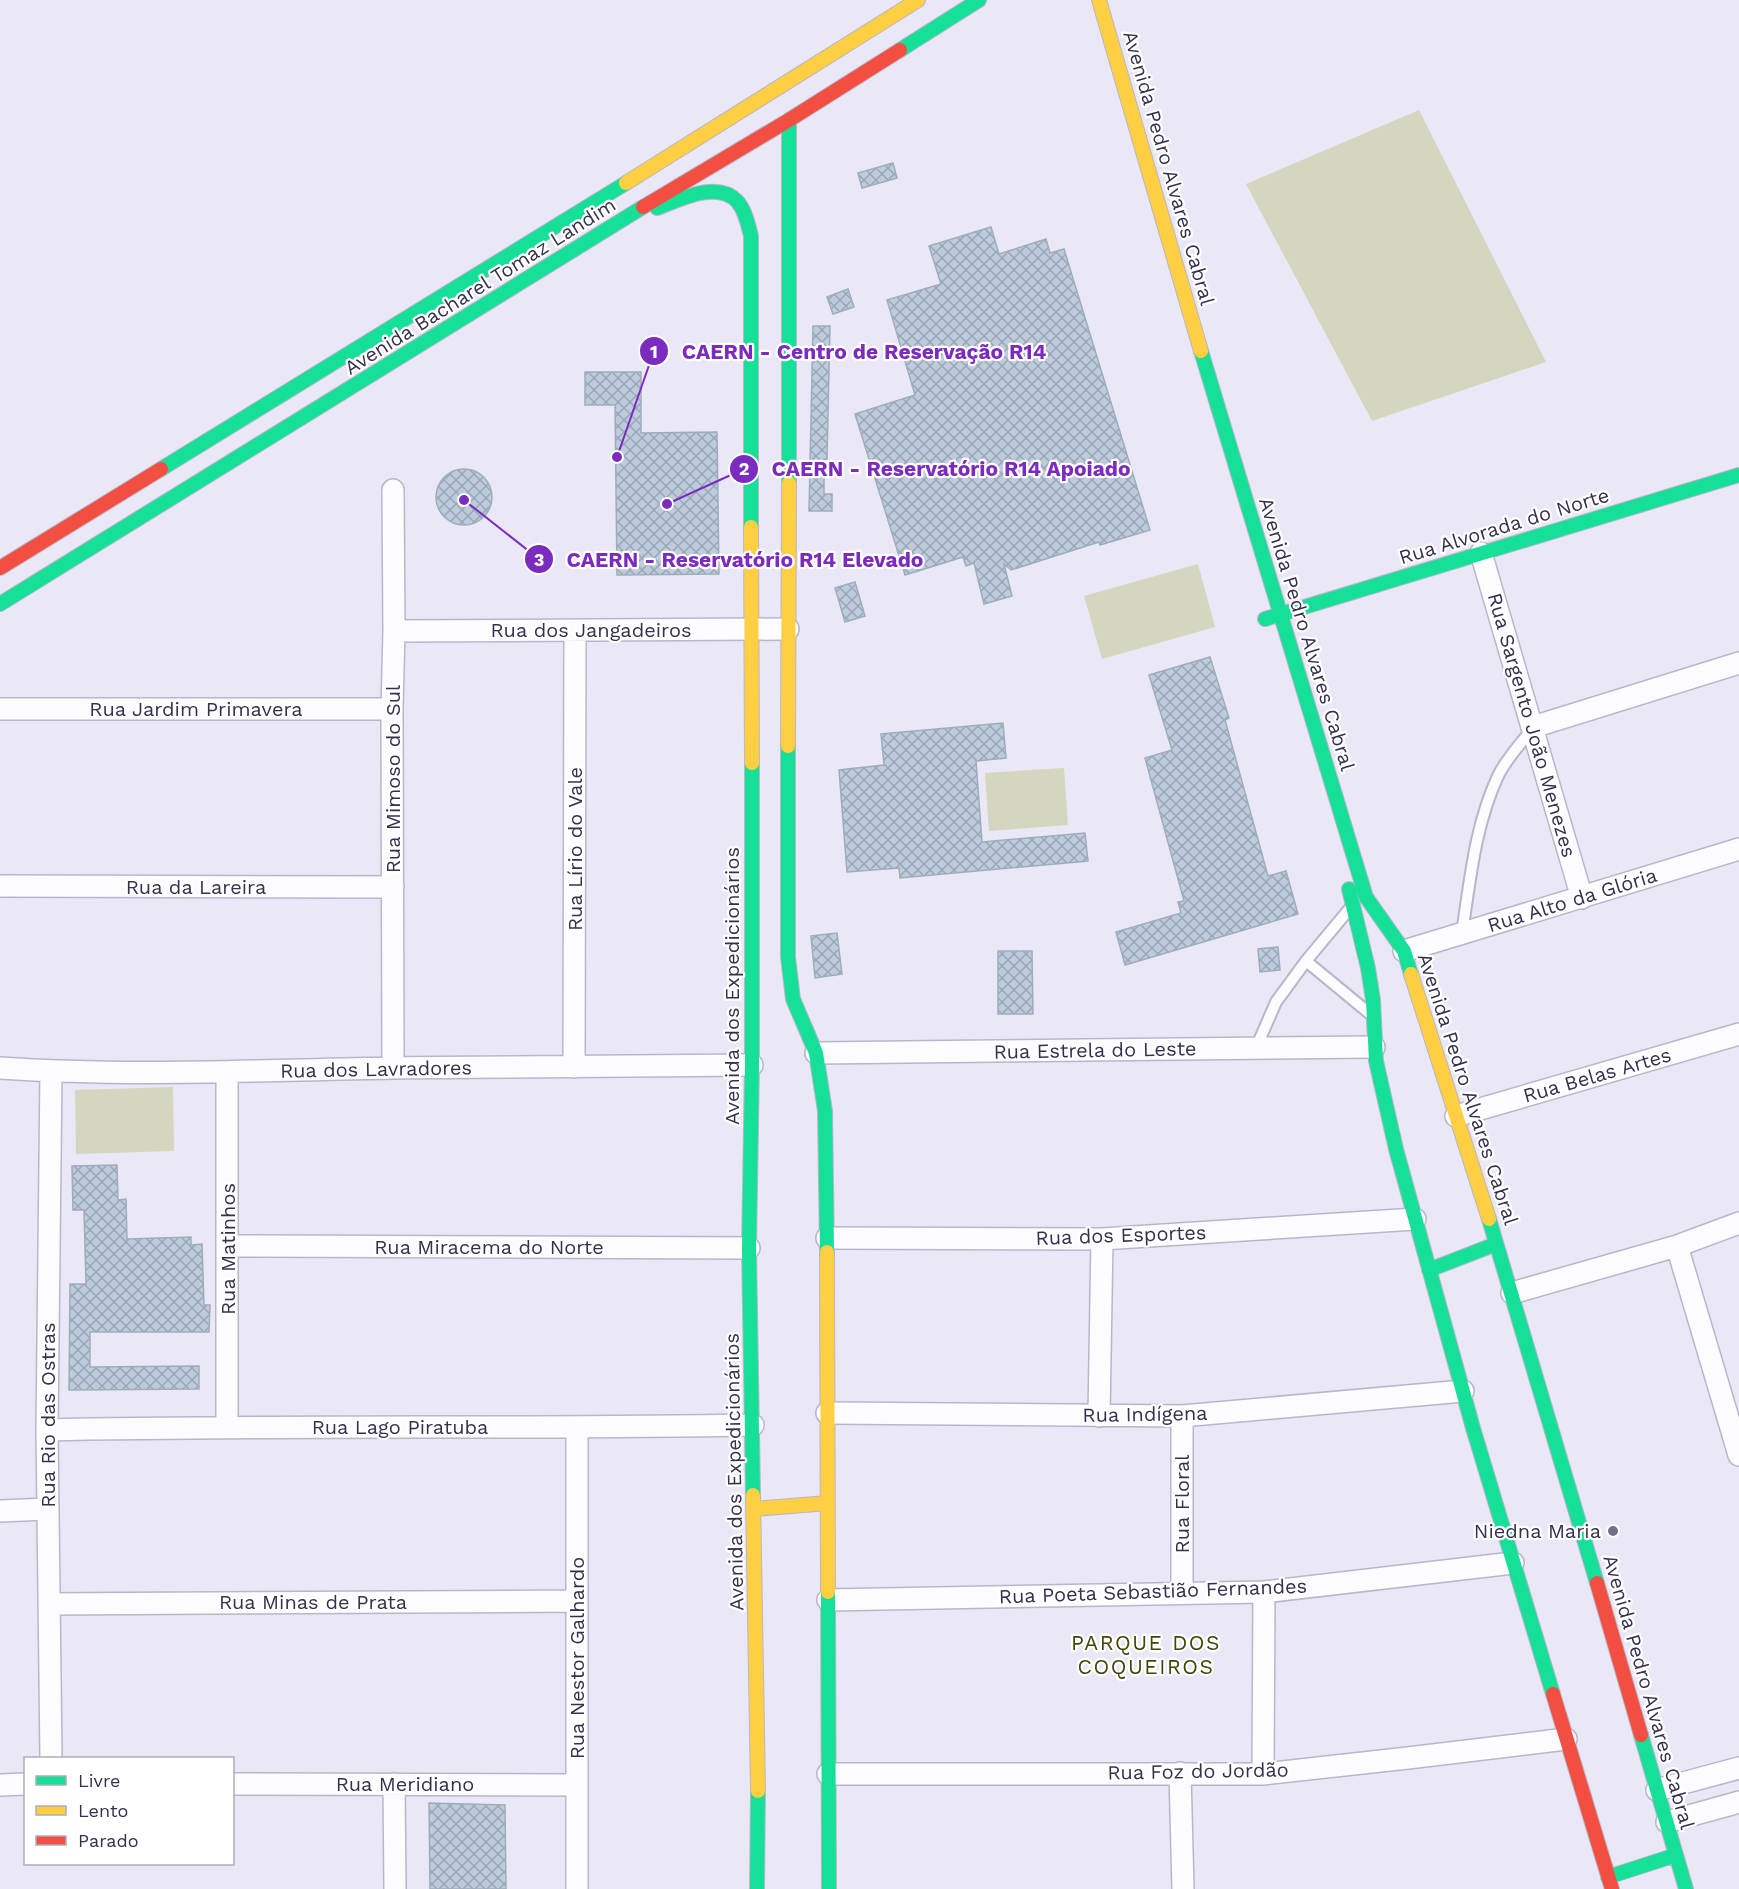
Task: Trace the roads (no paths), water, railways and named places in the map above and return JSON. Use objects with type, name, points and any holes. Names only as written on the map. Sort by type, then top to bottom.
[{"type":"main road","name":"Avenida Bacharel Tomaz Landim","points":[[0,568],[750,107],[918,0]]},
{"type":"main road","name":"Avenida Bacharel Tomaz Landim","points":[[0,604],[629,216],[789,120],[979,0]]},
{"type":"main road","name":"Avenida Pedro Alvares Cabral","points":[[1099,0],[1280,614],[1359,900],[1374,1017],[1374,1047],[1383,1097],[1463,1391],[1610,1883]]},
{"type":"main road","points":[[789,120],[778,373],[788,629],[789,979],[800,1019],[816,1053],[825,1111],[829,1889]]},
{"type":"main road","name":"Avenida dos Expedicionários","points":[[629,216],[715,191],[725,193],[737,202],[745,212],[752,236],[752,1065],[749,1248],[758,1779],[757,1889]]},
{"type":"main road","name":"Avenida Pedro Alvares Cabral","points":[[1179,323],[1207,420]]},
{"type":"main road","points":[[751,374],[778,373]]},
{"type":"main road","name":"Rua Alvorada do Norte","points":[[1265,620],[1739,475]]},
{"type":"main road","name":"Avenida Pedro Alvares Cabral","points":[[1346,881],[1359,900],[1394,936],[1404,951],[1512,1293],[1686,1889]]},
{"type":"main road","points":[[1429,1270],[1496,1244]]},
{"type":"main road","points":[[754,1509],[828,1503]]},
{"type":"main road","points":[[1610,1883],[1676,1856]]},
{"type":"street","name":"Rua Mimoso do Sul","points":[[393,489],[393,1068]]},
{"type":"street","name":"Rua Sargento João Menezes","points":[[1481,553],[1582,898]]},
{"type":"street","name":"Rua dos Jangadeiros","points":[[394,631],[788,629]]},
{"type":"street","name":"Rua Lírio do Vale","points":[[574,1067],[575,631]]},
{"type":"street","points":[[1533,727],[1739,663]]},
{"type":"street","name":"Rua Jardim Primavera","points":[[0,709],[392,709]]},
{"type":"street","name":"Rua Alto da Glória","points":[[1404,951],[1739,849]]},
{"type":"street","name":"Rua da Lareira","points":[[0,886],[393,887]]},
{"type":"street","name":"Rua Belas Artes","points":[[1456,1116],[1739,1034]]},
{"type":"street","name":"Rua Estrela do Leste","points":[[816,1053],[1374,1047]]},
{"type":"street","name":"Rua dos Lavradores","points":[[0,1068],[51,1071],[228,1072],[752,1065]]},
{"type":"street","name":"Rua Rio das Ostras","points":[[51,1071],[47,1430],[51,1757]]},
{"type":"street","name":"Rua Matinhos","points":[[227,1426],[228,1072]]},
{"type":"street","name":"Rua dos Esportes","points":[[827,1238],[1102,1239],[1415,1220]]},
{"type":"street","points":[[1512,1293],[1677,1246],[1739,1223]]},
{"type":"street","points":[[1100,1416],[1102,1239]]},
{"type":"street","name":"Rua Miracema do Norte","points":[[228,1246],[749,1248]]},
{"type":"street","points":[[1677,1246],[1733,1414],[1739,1455]]},
{"type":"street","name":"Rua Indígena","points":[[827,1413],[1182,1416],[1463,1391]]},
{"type":"street","name":"Rua Floral","points":[[1182,1416],[1182,1593]]},
{"type":"street","name":"Rua Lago Piratuba","points":[[47,1430],[227,1426],[577,1428],[753,1425]]},
{"type":"street","name":"Rua Nestor Galhardo","points":[[577,1428],[577,1889]]},
{"type":"street","points":[[0,1511],[47,1509]]},
{"type":"street","name":"Rua Poeta Sebastião Fernandes","points":[[828,1600],[1264,1593],[1513,1563]]},
{"type":"street","points":[[1263,1774],[1264,1593]]},
{"type":"street","name":"Rua Minas de Prata","points":[[49,1604],[577,1601]]},
{"type":"street","name":"Rua Foz do Jordão","points":[[828,1774],[1263,1774],[1566,1739]]},
{"type":"street","points":[[1657,1790],[1739,1768]]},
{"type":"street","points":[[1180,1773],[1183,1889]]},
{"type":"street","points":[[0,1785],[24,1784]]},
{"type":"street","name":"Rua Meridiano","points":[[234,1784],[577,1785]]},
{"type":"street","points":[[394,1784],[395,1889]]},
{"type":"street","points":[[1667,1822],[1739,1802]]},
{"type":"lane","points":[[1462,933],[1482,815],[1499,775],[1533,727]]},
{"type":"lane","points":[[1256,1048],[1276,1002],[1306,961],[1359,900]]},
{"type":"lane","points":[[1306,961],[1374,1017]]},
{"type":"place","name":"CAERN - Centro de Reservação R14","points":[[617,457]]},
{"type":"place","name":"CAERN - Reservatório R14 Elevado","points":[[464,500]]},
{"type":"place","name":"CAERN - Reservatório R14 Apoiado","points":[[667,504]]},
{"type":"place","name":"Niedna Maria","points":[[1613,1531]]},
{"type":"district","name":"PARQUE DOS COQUEIROS","points":[[1146,1655]]}]
